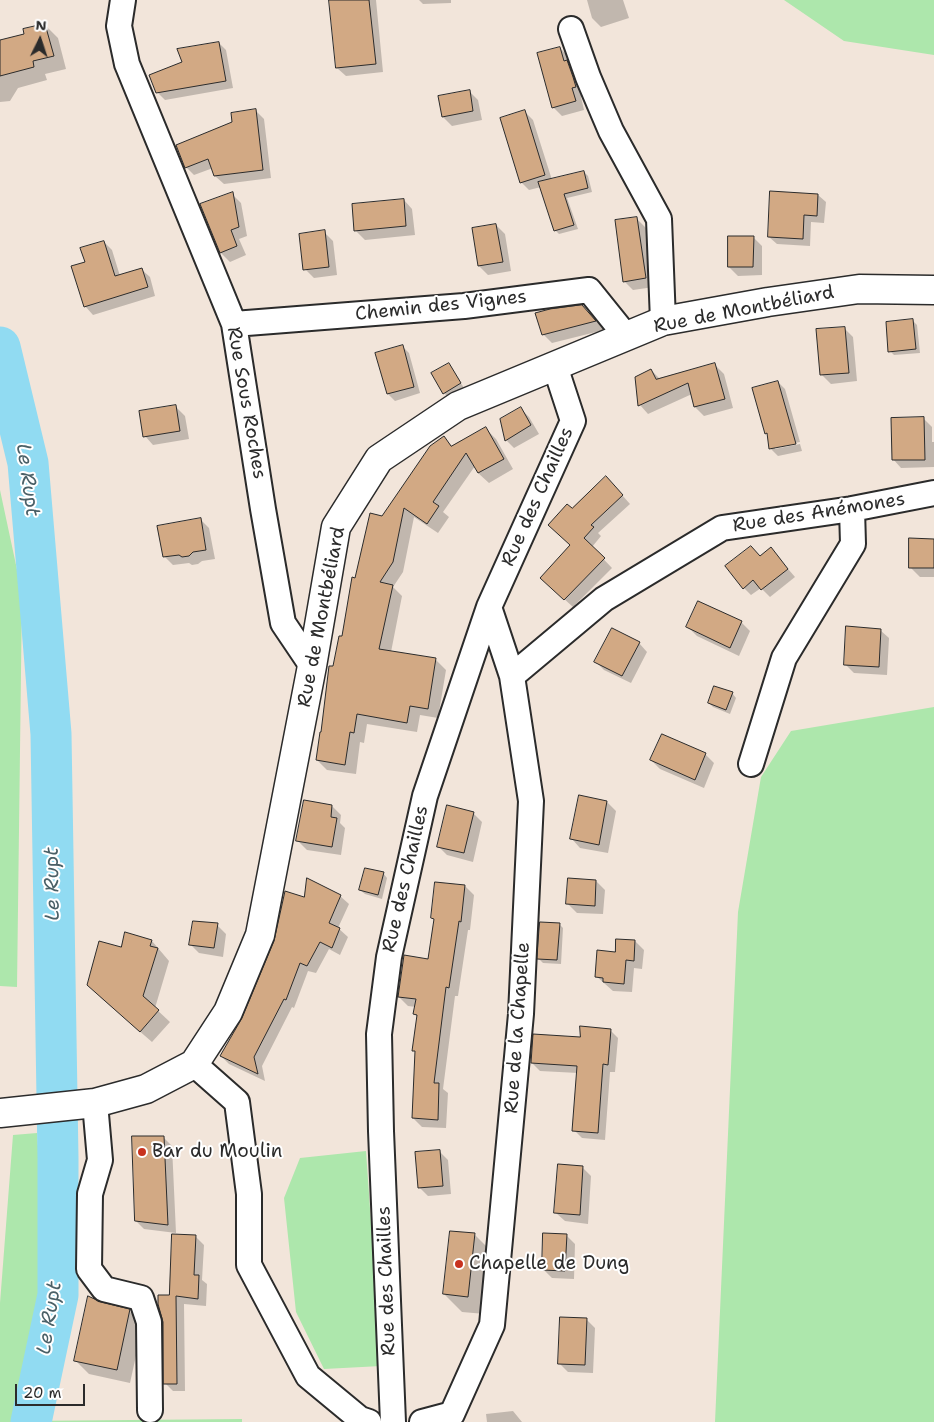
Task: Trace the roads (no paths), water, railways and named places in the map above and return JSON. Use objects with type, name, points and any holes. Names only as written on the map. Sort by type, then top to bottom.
[{"type":"street","name":"Rue Sous Roches","points":[[124,0],[119,26],[126,64],[234,324],[283,623],[312,666]]},
{"type":"street","points":[[571,29],[588,78],[611,131],[660,219],[663,321]]},
{"type":"street","name":"Rue de Montbéliard","points":[[10,1112],[95,1103],[146,1090],[194,1064],[228,1012],[260,935],[312,666],[336,527],[379,459],[458,406],[663,321],[768,302],[859,289],[934,290]]},
{"type":"street","name":"Chemin des Vignes","points":[[234,324],[464,306],[589,290],[626,336]]},
{"type":"street","name":"Rue des Chailles","points":[[393,1422],[381,1131],[380,1024],[388,957],[425,796],[490,607],[572,421],[555,366]]},
{"type":"street","name":"Rue des Anémones","points":[[512,676],[604,599],[722,528],[852,509],[934,494]]},
{"type":"street","points":[[751,764],[784,658],[853,544],[852,509]]},
{"type":"street","name":"Rue de la Chapelle","points":[[422,1422],[452,1414],[492,1325],[521,1014],[531,801],[512,676],[490,607]]},
{"type":"street","points":[[194,1064],[237,1102],[249,1194],[249,1265],[308,1376],[360,1419],[369,1422]]},
{"type":"street","points":[[95,1103],[100,1160],[90,1194],[89,1269],[104,1289],[141,1298],[149,1322],[150,1410]]},
{"type":"waterway","name":"Le Rupt","points":[[0,347],[28,463],[51,734],[58,1158],[58,1295],[31,1422]]},
{"type":"place","name":"Bar du Moulin","points":[[142,1152]]},
{"type":"place","name":"Chapelle de Dung","points":[[459,1264]]}]
